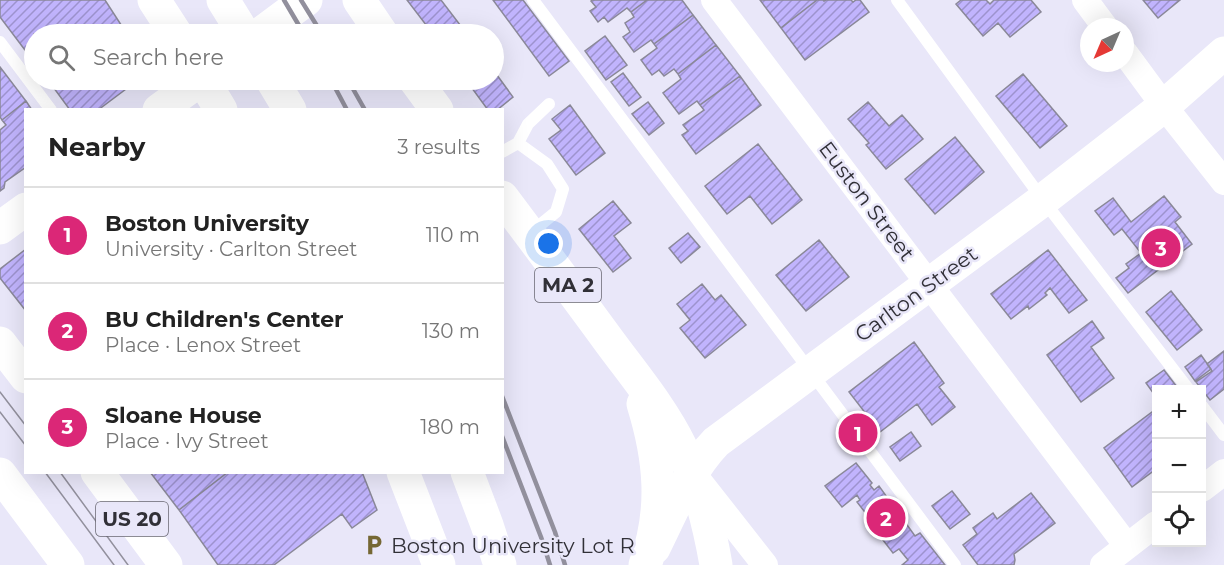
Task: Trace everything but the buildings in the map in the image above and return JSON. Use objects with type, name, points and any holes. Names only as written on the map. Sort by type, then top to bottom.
[{"type":"main road","points":[[154,0],[170,24]]},
{"type":"main road","points":[[224,0],[238,24]]},
{"type":"main road","points":[[274,24],[306,0]]},
{"type":"main road","points":[[358,0],[375,24]]},
{"type":"main road","name":"Carlton Street","points":[[645,565],[693,474],[716,442],[1044,200],[1164,106],[1224,53]]},
{"type":"main road","points":[[278,90],[289,108]]},
{"type":"main road","points":[[422,90],[436,108]]},
{"type":"main road","points":[[185,91],[217,108]]},
{"type":"main road","name":"MA 2","points":[[504,200],[666,420],[693,474],[708,522],[716,565]]},
{"type":"main road","points":[[0,228],[24,210]]},
{"type":"main road","points":[[0,343],[24,374]]},
{"type":"main road","name":"MA 2","points":[[633,374],[650,429],[658,468],[656,521],[653,541],[645,565]]},
{"type":"main road","points":[[0,474],[68,565]]},
{"type":"main road","name":"US 20","points":[[98,474],[166,565]]},
{"type":"main road","points":[[404,474],[439,565]]},
{"type":"main road","points":[[468,474],[500,565]]},
{"type":"street","name":"Euston Street","points":[[714,0],[1127,546]]},
{"type":"street","points":[[1085,0],[1098,18]]},
{"type":"street","points":[[1134,66],[1224,182]]},
{"type":"street","points":[[1206,486],[1224,472]]},
{"type":"street","points":[[693,474],[765,565]]},
{"type":"street","points":[[1103,565],[1152,527]]},
{"type":"lane","points":[[533,0],[955,565]]},
{"type":"lane","points":[[897,0],[1044,200],[1185,385]]},
{"type":"lane","points":[[0,42],[24,74]]},
{"type":"lane","points":[[36,90],[50,108]]},
{"type":"lane","points":[[504,151],[518,143],[528,124],[549,104]]},
{"type":"lane","points":[[518,143],[547,164],[563,189],[556,212],[529,232]]},
{"type":"lane","points":[[1206,411],[1224,435]]},
{"type":"tram line","points":[[0,392],[24,423]]},
{"type":"tram line","points":[[0,412],[24,443]]},
{"type":"tram line","points":[[46,474],[114,565]]},
{"type":"tram line","points":[[61,474],[128,565]]},
{"type":"railway","points":[[284,0],[298,24]]},
{"type":"railway","points":[[301,0],[316,24]]},
{"type":"railway","points":[[336,90],[346,108]]},
{"type":"railway","points":[[354,90],[364,108]]},
{"type":"railway","points":[[504,401],[555,532],[565,565]]},
{"type":"railway","points":[[504,441],[550,565]]},
{"type":"place","name":"Sloane House","points":[[1161,248]]},
{"type":"place","name":"Boston University","points":[[858,433]]},
{"type":"place","name":"BU Children's Center","points":[[886,518]]},
{"type":"place","name":"Boston University Lot R","points":[[374,545]]}]
